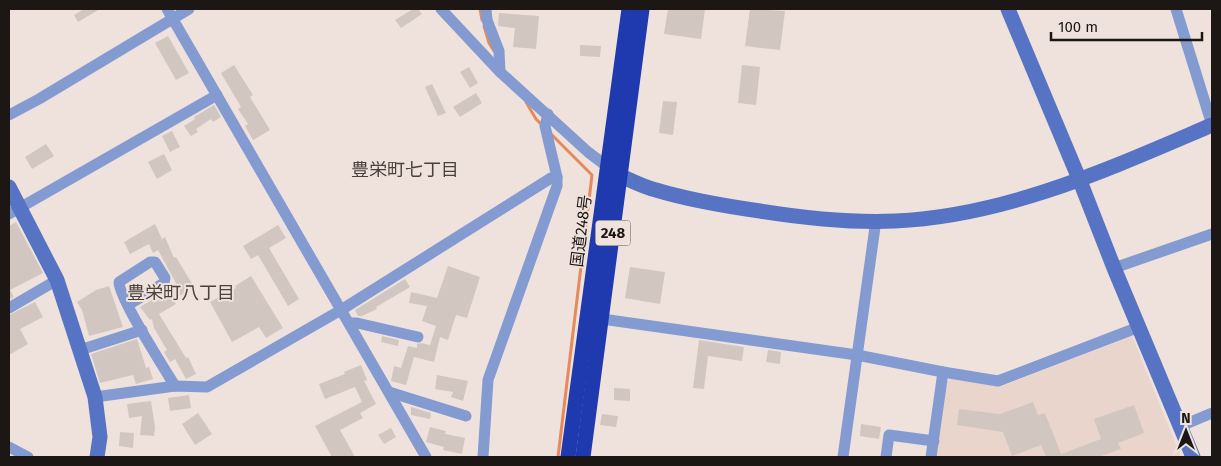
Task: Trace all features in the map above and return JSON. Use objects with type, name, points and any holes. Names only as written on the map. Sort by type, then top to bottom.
[{"type":"highway","name":"国道248号","points":[[568,457],[606,166],[629,9]]},
{"type":"highway","name":"国道248号","points":[[583,457],[642,9]]},
{"type":"street","points":[[9,115],[39,99],[170,14],[189,9]]},
{"type":"street","points":[[441,9],[500,72],[606,166],[621,176],[655,190],[738,208],[825,219],[894,221],[957,214],[999,205],[1080,181],[1212,125],[1176,9]]},
{"type":"street","points":[[486,9],[487,20],[499,51],[500,72]]},
{"type":"street","points":[[1008,9],[1193,457]]},
{"type":"street","points":[[170,14],[425,457]]},
{"type":"street","points":[[15,210],[217,95]]},
{"type":"street","points":[[484,457],[488,380],[556,186],[557,177],[545,126],[548,114]]},
{"type":"street","points":[[95,397],[175,386],[207,387],[341,310],[551,178],[557,177]]},
{"type":"street","points":[[9,187],[15,210],[57,280],[80,350],[95,397],[100,437],[97,457]]},
{"type":"street","points":[[843,457],[876,220]]},
{"type":"street","points":[[1114,268],[1212,234]]},
{"type":"street","points":[[9,308],[57,280]]},
{"type":"street","points":[[128,305],[175,386]]},
{"type":"street","points":[[602,319],[857,355],[943,372],[1002,381],[1139,327]]},
{"type":"street","points":[[349,323],[357,323],[418,337]]},
{"type":"street","points":[[80,350],[142,330]]},
{"type":"street","points":[[932,457],[943,372]]},
{"type":"street","points":[[389,392],[466,416]]},
{"type":"street","points":[[1181,426],[1212,413]]},
{"type":"street","points":[[886,457],[889,435],[934,441]]},
{"type":"street","points":[[9,447],[28,457]]},
{"type":"shaded area","points":[[1132,336],[1181,457],[936,457],[947,381],[951,379],[1002,386]]},
{"type":"building","points":[[84,9],[100,9],[78,22],[74,15]]},
{"type":"building","points":[[413,9],[418,9],[422,14],[401,28],[395,20]]},
{"type":"building","points":[[668,9],[705,9],[701,39],[664,34]]},
{"type":"building","points":[[750,9],[785,11],[780,50],[745,46]]},
{"type":"building","points":[[499,13],[539,16],[536,49],[513,47],[515,28],[498,26]]},
{"type":"building","points":[[168,36],[189,73],[176,80],[155,43]]},
{"type":"building","points":[[580,45],[601,46],[600,57],[580,56]]},
{"type":"building","points":[[234,65],[253,95],[250,97],[270,130],[253,140],[245,126],[248,124],[238,109],[241,107],[221,73]]},
{"type":"building","points":[[742,65],[760,67],[756,105],[738,103]]},
{"type":"building","points":[[469,67],[478,83],[470,88],[460,72]]},
{"type":"building","points":[[432,84],[446,113],[438,116],[425,87]]},
{"type":"building","points":[[476,93],[482,103],[460,117],[453,107]]},
{"type":"building","points":[[663,101],[677,102],[673,135],[659,133]]},
{"type":"building","points":[[214,105],[221,117],[213,122],[211,119],[196,129],[198,132],[191,136],[184,126],[195,119],[194,117]]},
{"type":"building","points":[[172,131],[180,147],[170,152],[162,136]]},
{"type":"building","points":[[46,144],[54,156],[32,169],[25,157]]},
{"type":"building","points":[[164,154],[172,170],[157,179],[148,162]]},
{"type":"building","points":[[16,222],[43,273],[10,290],[14,297],[9,299],[9,226]]},
{"type":"building","points":[[155,224],[162,239],[165,237],[174,258],[176,257],[194,287],[173,300],[176,304],[159,314],[186,358],[188,357],[196,374],[186,379],[175,359],[170,362],[164,352],[167,350],[154,328],[152,319],[150,320],[140,307],[152,300],[154,303],[178,287],[158,250],[153,253],[149,244],[130,254],[124,242]]},
{"type":"building","points":[[278,225],[286,238],[269,248],[299,299],[288,306],[258,255],[251,259],[243,246]]},
{"type":"building","points":[[448,266],[480,277],[467,318],[456,315],[448,340],[440,337],[434,362],[414,357],[406,385],[391,381],[394,366],[401,368],[408,346],[417,348],[417,344],[421,343],[430,345],[436,326],[422,321],[427,306],[409,303],[411,292],[437,298]]},
{"type":"building","points":[[630,267],[665,272],[660,304],[625,298]]},
{"type":"building","points":[[251,276],[283,328],[266,338],[259,327],[232,342],[210,302],[236,288],[235,286]]},
{"type":"building","points":[[405,279],[410,287],[376,307],[377,309],[358,316],[355,310]]},
{"type":"building","points":[[109,286],[123,327],[89,336],[82,310],[77,302],[96,290]]},
{"type":"building","points":[[35,302],[43,317],[20,329],[28,344],[9,355],[9,315]]},
{"type":"building","points":[[382,336],[399,340],[398,346],[381,342]]},
{"type":"building","points":[[137,339],[146,368],[149,367],[153,379],[136,384],[133,375],[100,383],[91,354]]},
{"type":"building","points":[[699,340],[744,347],[742,361],[708,356],[704,389],[693,388]]},
{"type":"building","points":[[768,350],[781,352],[780,364],[766,362]]},
{"type":"building","points":[[361,365],[367,380],[364,381],[376,404],[360,413],[363,418],[340,430],[355,457],[332,457],[315,426],[362,402],[355,387],[325,399],[319,384],[345,374],[344,372]]},
{"type":"building","points":[[437,375],[468,381],[463,401],[451,397],[453,392],[435,389]]},
{"type":"building","points":[[614,388],[630,389],[630,401],[614,400]]},
{"type":"building","points":[[189,395],[191,408],[170,411],[168,398]]},
{"type":"building","points":[[151,401],[155,427],[154,436],[140,435],[142,416],[129,418],[127,404]]},
{"type":"building","points":[[1033,402],[1038,415],[1045,413],[1061,454],[1101,439],[1094,419],[1134,405],[1144,433],[1118,443],[1121,449],[1098,457],[1046,457],[1041,445],[1012,456],[1003,432],[957,425],[959,409],[1000,414]]},
{"type":"building","points":[[411,407],[431,413],[430,419],[411,415]]},
{"type":"building","points":[[198,413],[212,434],[195,445],[182,424]]},
{"type":"building","points":[[602,414],[618,416],[616,427],[600,425]]},
{"type":"building","points":[[861,424],[881,427],[879,439],[860,436]]},
{"type":"building","points":[[430,427],[446,431],[445,434],[465,438],[462,454],[443,450],[444,447],[426,442]]},
{"type":"building","points":[[391,428],[396,437],[384,444],[378,435]]},
{"type":"building","points":[[120,432],[134,433],[133,448],[119,446]]},
{"type":"waterway","points":[[480,9],[482,20]]},
{"type":"waterway","points":[[484,26],[489,43],[494,51]]},
{"type":"waterway","points":[[526,102],[536,119],[543,126]]},
{"type":"waterway","points":[[551,134],[592,175],[558,457]]},
{"type":"district","name":"豊栄町七丁目","points":[[405,170]]},
{"type":"district","name":"豊栄町八丁目","points":[[181,293]]}]
